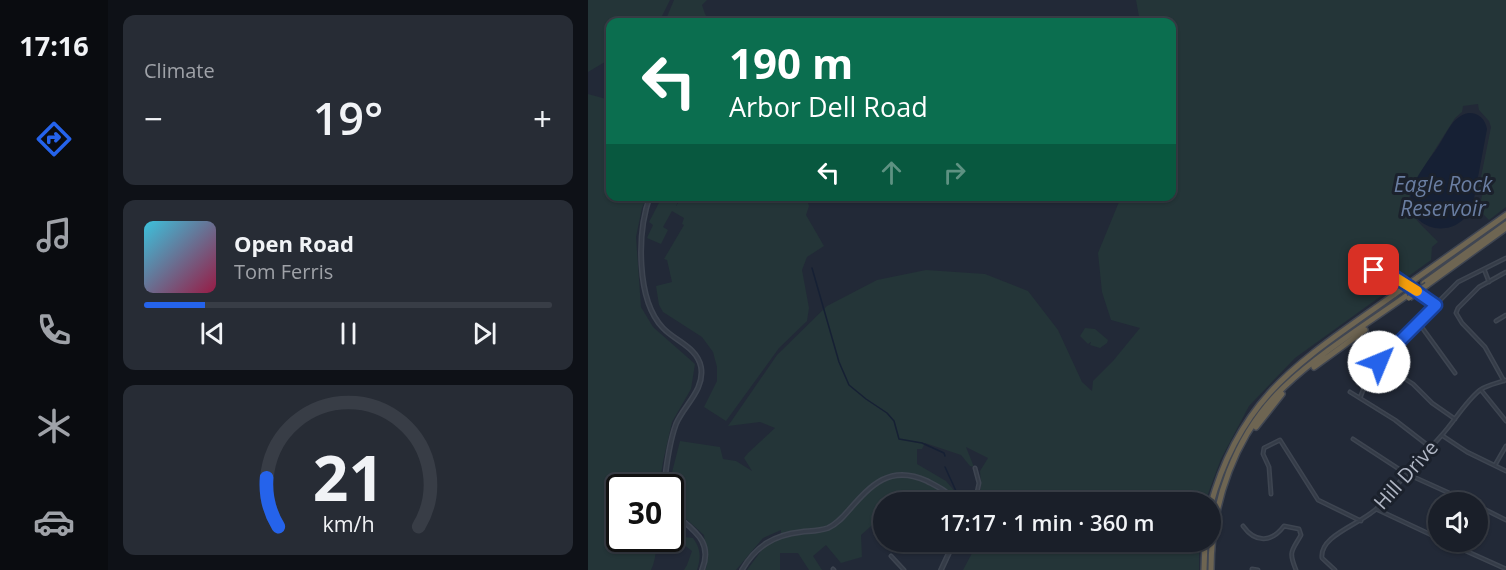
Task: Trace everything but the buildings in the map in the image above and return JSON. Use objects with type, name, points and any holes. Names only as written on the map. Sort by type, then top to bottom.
[{"type":"highway","points":[[1212,570],[1223,497],[1238,457],[1255,428],[1283,394],[1301,376],[1407,297],[1459,250],[1506,216]]},
{"type":"highway","points":[[1470,252],[1506,224]]},
{"type":"highway","points":[[1215,492],[1237,437],[1264,398],[1300,363],[1396,295],[1422,282],[1443,266],[1470,252],[1506,228]]},
{"type":"highway","points":[[1204,570],[1205,552]]},
{"type":"street","points":[[649,201],[640,244],[648,303],[654,317],[664,329],[697,356],[702,373],[699,386],[676,424],[667,474]]},
{"type":"street","points":[[1360,398],[1367,380],[1379,362],[1458,282],[1506,258]]},
{"type":"street","points":[[1484,269],[1489,282]]},
{"type":"street","points":[[1374,270],[1394,276],[1436,305]]},
{"type":"street","points":[[1505,380],[1485,347],[1462,324],[1456,313],[1479,287],[1506,272]]},
{"type":"street","points":[[1496,321],[1506,315]]},
{"type":"street","points":[[1418,322],[1455,373]]},
{"type":"street","points":[[1379,362],[1413,384],[1432,403],[1455,419]]},
{"type":"street","name":"Hill Drive","points":[[1335,570],[1322,558],[1322,551],[1336,534],[1361,521],[1376,509],[1405,473],[1481,390],[1505,380]]},
{"type":"street","points":[[1481,390],[1506,421]]},
{"type":"street","points":[[1350,392],[1395,420],[1430,447]]},
{"type":"street","points":[[1442,435],[1467,452],[1506,471]]},
{"type":"street","points":[[1353,439],[1405,473],[1447,492]]},
{"type":"street","points":[[1271,494],[1269,467],[1263,454],[1264,448],[1280,440],[1318,500],[1361,521]]},
{"type":"street","points":[[1495,465],[1506,447]]},
{"type":"street","points":[[975,468],[979,483],[977,492]]},
{"type":"street","points":[[742,570],[767,541],[786,534],[818,530],[835,524],[872,484],[887,477],[904,475],[921,478],[946,492]]},
{"type":"street","points":[[1376,509],[1428,533]]},
{"type":"street","points":[[1488,511],[1506,519]]},
{"type":"street","points":[[684,521],[700,537],[706,554],[702,570]]},
{"type":"street","points":[[1243,526],[1249,534],[1264,539],[1277,535],[1284,526],[1299,529],[1301,535],[1292,549],[1292,561],[1296,570]]},
{"type":"street","points":[[941,570],[949,552]]},
{"type":"street","points":[[1468,552],[1506,569]]},
{"type":"street","points":[[891,556],[904,570]]},
{"type":"street","points":[[1252,568],[1258,570]]},
{"type":"shaded area","points":[[588,0],[670,0],[661,18],[606,18],[606,61],[588,72]]},
{"type":"shaded area","points":[[674,0],[707,0],[702,5],[708,18],[666,18]]},
{"type":"shaded area","points":[[1136,0],[1506,0],[1506,207],[1489,220],[1479,210],[1483,191],[1479,187],[1491,127],[1489,121],[1479,110],[1478,104],[1463,106],[1462,112],[1455,118],[1410,189],[1410,207],[1416,219],[1438,242],[1432,247],[1431,260],[1295,358],[1249,406],[1221,459],[1209,492],[980,492],[980,471],[988,458],[966,447],[974,467],[970,466],[961,455],[925,443],[922,449],[917,449],[917,464],[946,481],[955,492],[873,492],[873,524],[861,535],[862,557],[841,563],[826,545],[813,556],[822,570],[809,570],[798,553],[780,553],[780,570],[747,570],[764,547],[781,538],[781,530],[763,538],[736,570],[705,570],[707,565],[704,535],[684,516],[684,474],[672,474],[680,441],[720,447],[723,459],[736,461],[752,471],[744,458],[775,428],[760,422],[728,426],[777,355],[827,306],[877,280],[926,270],[985,274],[1028,291],[1058,330],[1082,382],[1092,391],[1093,381],[1140,328],[1111,320],[1102,292],[1098,253],[1119,201],[1176,201],[1176,18],[1139,18]]},
{"type":"shaded area","points":[[588,94],[606,99],[606,201],[645,201],[636,237],[641,307],[653,327],[695,364],[691,389],[672,422],[661,474],[606,474],[606,552],[656,552],[651,570],[588,570]]},
{"type":"shaded area","points":[[660,201],[678,201],[676,206],[679,201],[807,201],[809,206],[806,215],[824,246],[807,257],[802,270],[809,308],[807,321],[779,348],[726,421],[704,407],[717,381],[717,367],[713,352],[702,337],[663,312],[659,305],[656,286],[672,282],[667,260],[664,259],[684,225],[682,224],[684,218],[672,211],[663,227],[668,230],[661,244],[647,238],[653,225],[649,222]]},
{"type":"shaded area","points":[[1085,328],[1095,329],[1108,340],[1107,343],[1100,348],[1090,345],[1091,342],[1088,344],[1080,336]]},
{"type":"shaded area","points":[[684,536],[693,538],[700,554],[697,570],[684,570],[687,565],[692,551],[684,545]]},
{"type":"shaded area","points":[[973,552],[1199,552],[1199,570],[963,570]]},
{"type":"water","name":"Eagle Rock Reservoir","points":[[1469,113],[1481,117],[1487,129],[1473,204],[1466,217],[1456,224],[1445,228],[1434,228],[1424,224],[1416,216],[1411,206],[1411,193],[1419,174],[1451,125],[1463,114]]},
{"type":"water","points":[[1349,259],[1364,263],[1369,260],[1366,271],[1372,281],[1363,286],[1354,284]]},
{"type":"waterway","points":[[812,268],[839,362],[849,385],[887,413],[894,421],[899,439],[922,443],[944,453],[945,456]]},
{"type":"waterway","points":[[945,467],[956,491]]},
{"type":"slow traffic","points":[[1391,275],[1417,291]]},
{"type":"route","points":[[1374,270],[1394,276],[1436,305],[1379,362]]}]
